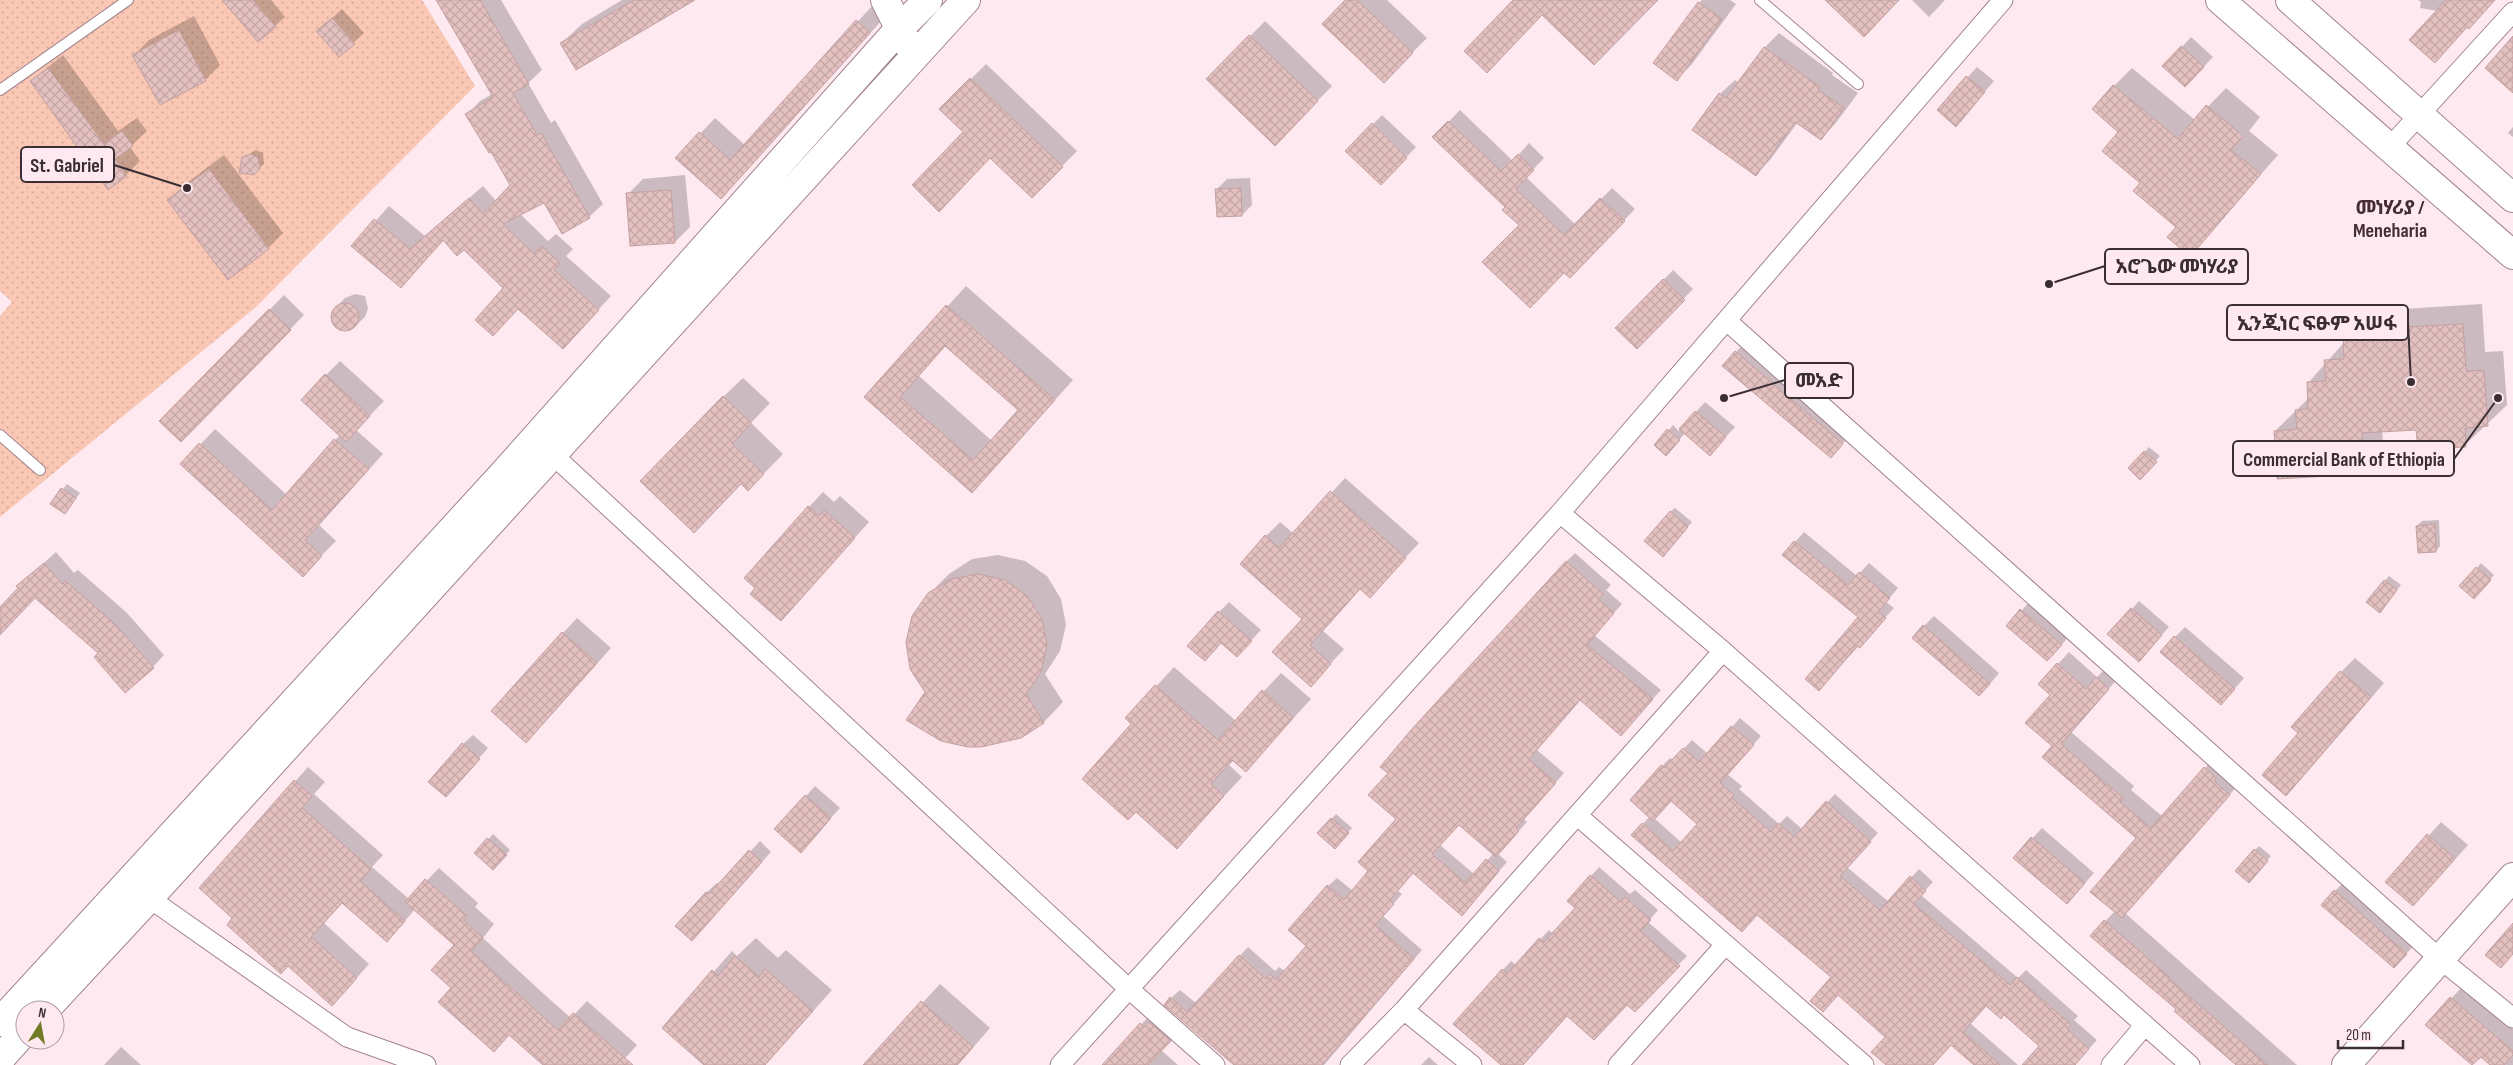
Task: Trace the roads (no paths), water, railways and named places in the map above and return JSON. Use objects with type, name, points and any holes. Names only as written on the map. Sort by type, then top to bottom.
[{"type":"main road","points":[[885,0],[898,30],[914,56]]},
{"type":"main road","points":[[0,1022],[509,466],[898,30],[928,0]]},
{"type":"main road","points":[[54,1000],[914,56],[941,10],[966,0]]},
{"type":"main road","points":[[2220,0],[2513,254]]},
{"type":"main road","points":[[2290,0],[2418,116],[2513,198]]},
{"type":"main road","points":[[2346,1065],[2439,958],[2513,877]]},
{"type":"main road","points":[[0,1058],[15,1042]]},
{"type":"street","points":[[1060,1065],[1560,512],[2003,0]]},
{"type":"street","points":[[2389,148],[2513,12]]},
{"type":"street","points":[[1726,321],[2439,958],[2513,1018]]},
{"type":"street","points":[[552,454],[1129,989],[1215,1065]]},
{"type":"street","points":[[1560,512],[1723,652],[2190,1065]]},
{"type":"street","points":[[1350,1065],[1404,1010],[1723,652]]},
{"type":"street","points":[[1578,816],[1864,1065]]},
{"type":"street","points":[[149,898],[347,1037],[426,1065]]},
{"type":"street","points":[[1618,1065],[1725,945]]},
{"type":"street","points":[[1404,1010],[1472,1065]]},
{"type":"street","points":[[2111,1065],[2146,1025]]},
{"type":"lane","points":[[0,90],[128,0]]},
{"type":"lane","points":[[1760,0],[1858,84]]},
{"type":"lane","points":[[0,435],[40,470]]},
{"type":"place","name":"St. Gabriel","points":[[187,188]]},
{"type":"place","name":"አሮጌው መነሃሪያ","points":[[2049,284]]},
{"type":"place","name":"ኢንጂነር ፍፁም አሠፋ","points":[[2411,382]]},
{"type":"place","name":"መአድ","points":[[1724,398]]},
{"type":"place","name":"Commercial Bank of Ethiopia","points":[[2498,398]]},
{"type":"district","name":"መነሃሪያ / Meneharia","points":[[2390,218]]}]
